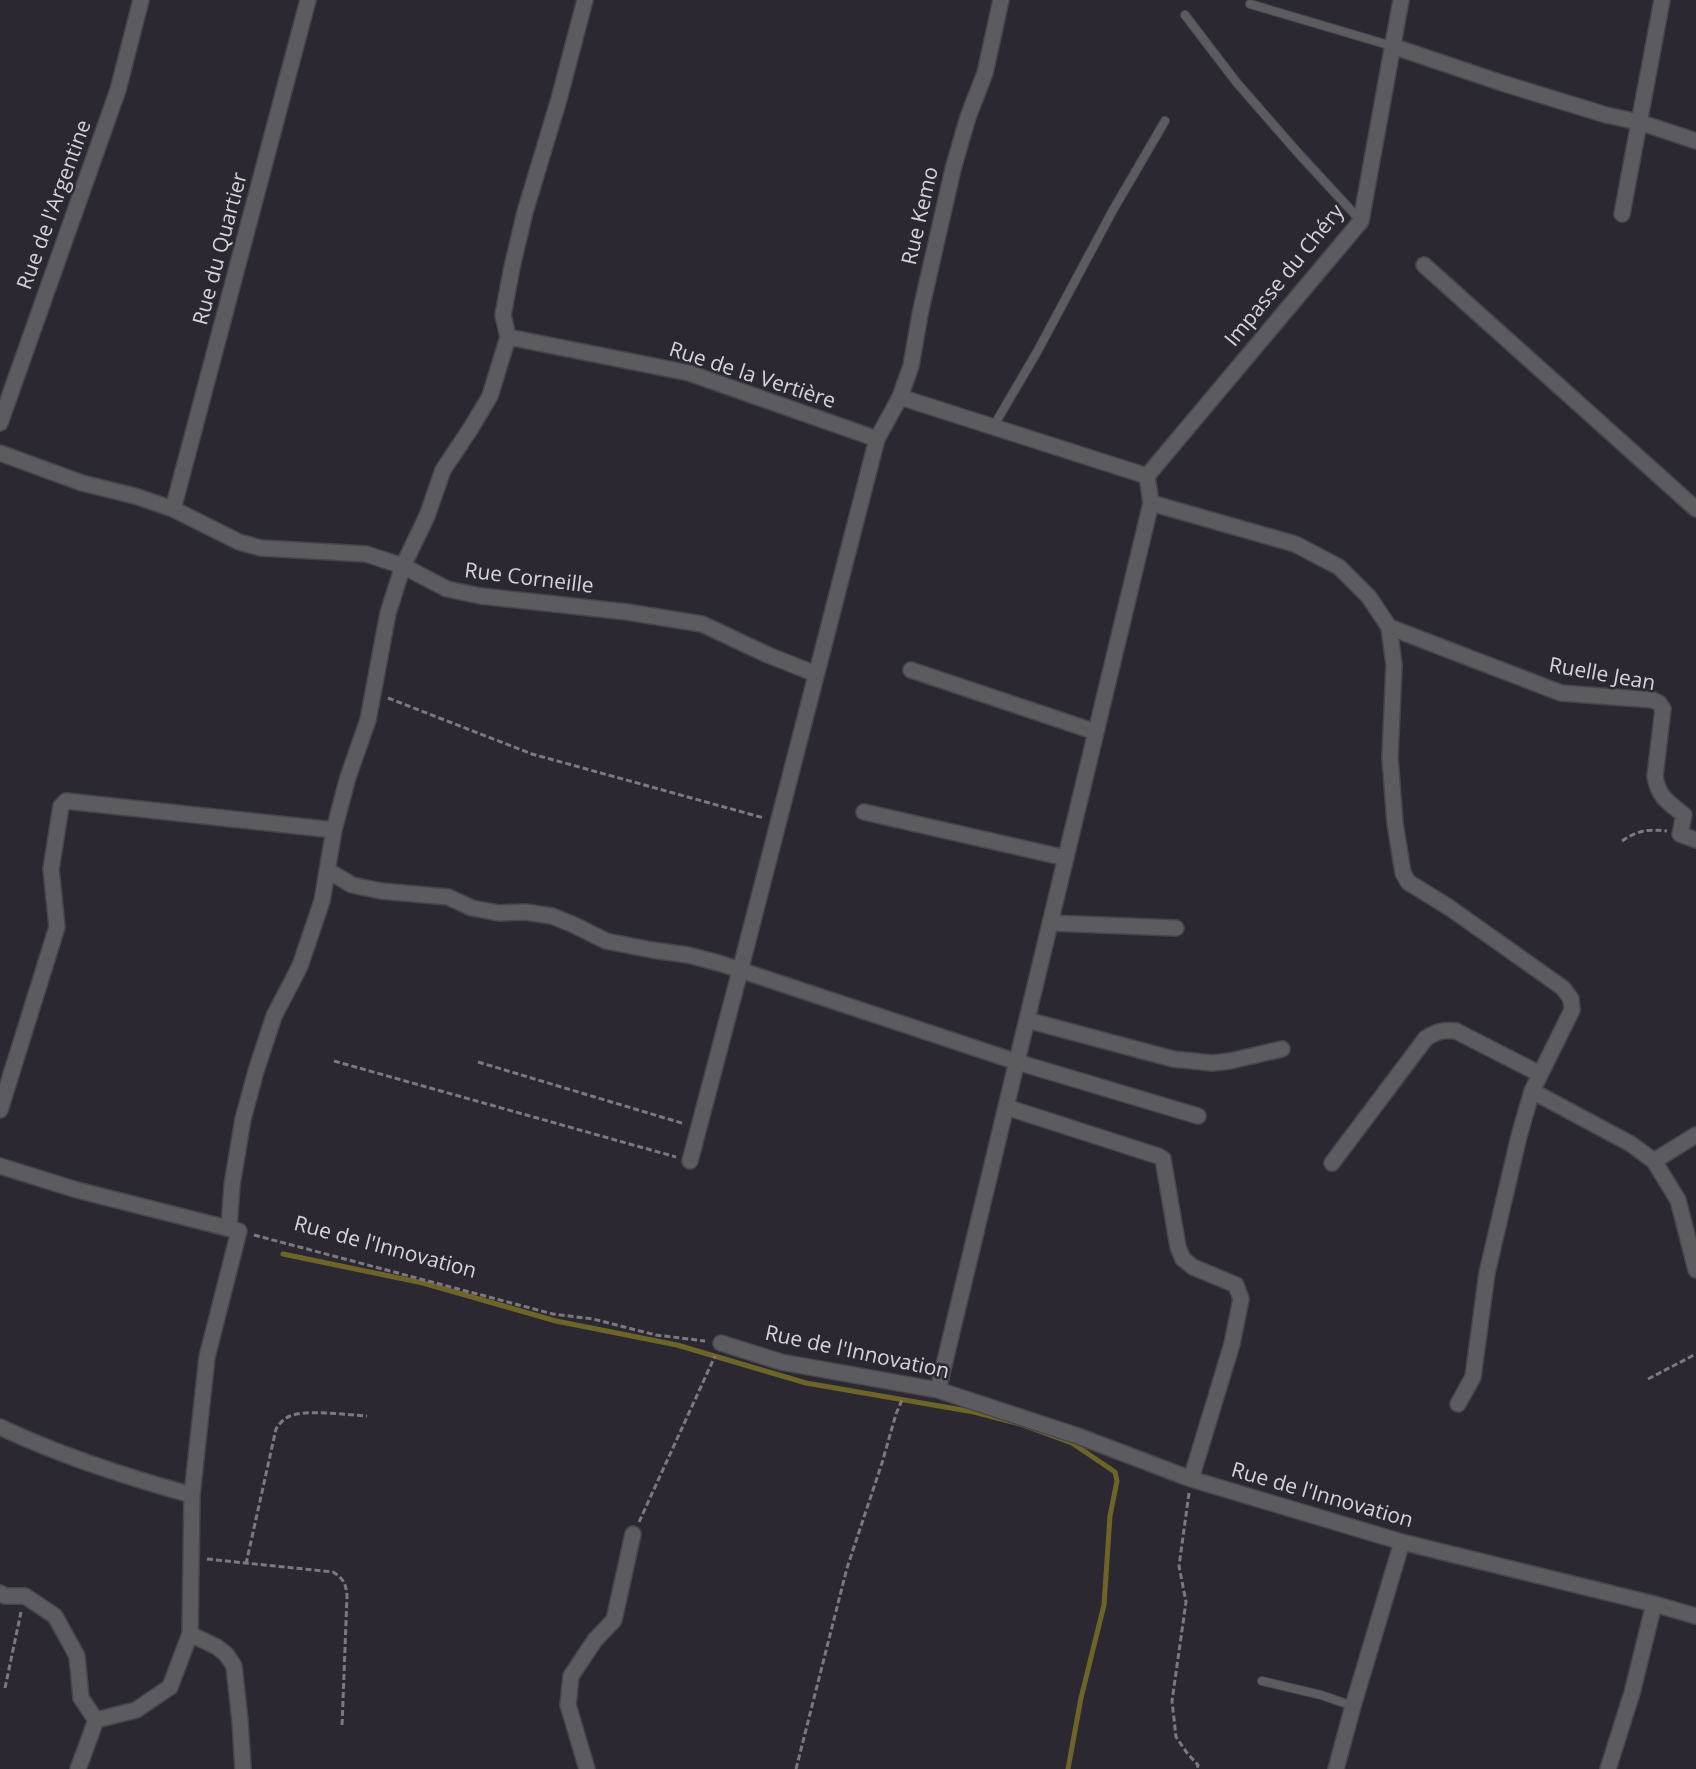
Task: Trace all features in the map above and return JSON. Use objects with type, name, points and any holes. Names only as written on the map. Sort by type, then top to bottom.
[{"type":"street","name":"Rue de l'Argentine","points":[[0,423],[118,90],[141,0]]},
{"type":"street","name":"Rue du Quartier","points":[[173,508],[309,0]]},
{"type":"street","points":[[96,1720],[136,1710],[170,1687],[190,1634],[192,1495],[207,1357],[234,1230],[232,1185],[243,1119],[274,1016],[300,966],[322,901],[334,830],[348,777],[368,720],[388,613],[403,566],[427,516],[443,470],[490,396],[508,337],[503,315],[525,212],[559,99],[585,0]]},
{"type":"street","name":"Rue Kemo","points":[[690,1161],[877,439],[900,397],[911,366],[920,314],[953,169],[968,117],[985,73],[1001,0]]},
{"type":"street","name":"Impasse du Chéry","points":[[1147,476],[1361,221],[1401,0]]},
{"type":"street","points":[[1622,214],[1662,0]]},
{"type":"street","points":[[1392,46],[1502,83],[1639,122],[1696,141]]},
{"type":"street","points":[[1424,265],[1696,509]]},
{"type":"street","name":"Rue de la Vertière","points":[[508,337],[689,373],[877,439]]},
{"type":"street","points":[[900,397],[1147,476],[1151,503],[938,1390]]},
{"type":"street","name":"Rue Corneille","points":[[0,453],[82,483],[173,508],[238,542],[261,548],[366,554],[403,566],[447,590],[481,596],[627,612],[702,624],[759,651],[816,674]]},
{"type":"street","points":[[1151,503],[1295,544],[1339,567],[1370,597],[1389,627],[1394,665],[1390,758],[1395,824],[1403,873],[1408,882],[1450,908],[1563,988],[1571,999],[1572,1010],[1532,1091],[1519,1136],[1487,1273],[1473,1377],[1458,1404]]},
{"type":"street","name":"Ruelle Jean","points":[[1389,627],[1561,693],[1653,700],[1659,703],[1663,709],[1655,776],[1662,798],[1684,815],[1680,834]]},
{"type":"street","points":[[911,670],[1096,732]]},
{"type":"street","points":[[0,1110],[57,927],[51,869],[63,802],[334,830]]},
{"type":"street","points":[[864,812],[1066,858]]},
{"type":"street","points":[[1680,834],[1696,840]]},
{"type":"street","points":[[327,870],[352,885],[381,891],[448,897],[472,908],[499,913],[525,912],[552,916],[606,941],[688,955],[719,963],[1017,1062],[1198,1116]]},
{"type":"street","points":[[1050,923],[1176,928]]},
{"type":"street","points":[[1027,1020],[1173,1059],[1212,1063],[1230,1061],[1282,1048]]},
{"type":"street","points":[[1332,1163],[1426,1038],[1434,1033],[1446,1029],[1456,1031],[1540,1074]]},
{"type":"street","points":[[1532,1091],[1631,1144],[1654,1161],[1678,1200],[1696,1270]]},
{"type":"street","points":[[1006,1107],[1163,1159],[1178,1247],[1183,1259],[1193,1267],[1236,1285],[1241,1299],[1233,1344],[1191,1479]]},
{"type":"street","points":[[1654,1161],[1696,1134]]},
{"type":"street","points":[[0,1166],[77,1190],[234,1230]]},
{"type":"street","name":"Rue de l'Innovation","points":[[721,1343],[781,1362],[938,1390],[1078,1436],[1191,1479],[1402,1542],[1696,1616]]},
{"type":"street","points":[[0,1427],[89,1464],[192,1495]]},
{"type":"street","points":[[587,1769],[568,1705],[571,1676],[595,1640],[614,1620],[633,1534]]},
{"type":"street","points":[[1336,1769],[1402,1542]]},
{"type":"street","points":[[0,1593],[5,1596],[25,1596],[55,1616],[77,1656],[81,1698],[96,1720]]},
{"type":"street","points":[[1608,1769],[1632,1693],[1654,1604]]},
{"type":"street","points":[[190,1634],[217,1647],[226,1654],[234,1666],[243,1769]]},
{"type":"street","points":[[78,1769],[96,1720]]},
{"type":"lane","points":[[1250,4],[1392,46]]},
{"type":"lane","points":[[1185,15],[1237,83],[1361,221]]},
{"type":"lane","points":[[993,427],[1165,121]]},
{"type":"lane","points":[[1262,1681],[1322,1695],[1353,1706]]},
{"type":"path","points":[[373,692],[532,754],[778,821]]},
{"type":"path","points":[[1622,841],[1630,835],[1651,829],[1680,834]]},
{"type":"path","points":[[334,1061],[690,1161]]},
{"type":"path","points":[[478,1062],[698,1128]]},
{"type":"path","name":"Rue de l'Innovation","points":[[234,1230],[553,1314],[593,1319],[656,1335],[721,1343]]},
{"type":"path","points":[[633,1534],[721,1343]]},
{"type":"path","points":[[1648,1379],[1696,1354]]},
{"type":"path","points":[[796,1769],[847,1568],[882,1464],[896,1414],[904,1396]]},
{"type":"path","points":[[246,1564],[276,1429],[280,1423],[290,1416],[303,1413],[367,1416]]},
{"type":"path","points":[[1191,1479],[1179,1566],[1186,1602],[1172,1701],[1176,1737],[1198,1765],[1197,1769]]},
{"type":"path","points":[[191,1556],[333,1572],[342,1577],[346,1585],[347,1596],[342,1726]]},
{"type":"path","points":[[5,1688],[25,1596]]},
{"type":"waterway","points":[[283,1254],[423,1283],[556,1321],[677,1345],[806,1383],[974,1412],[1020,1424],[1072,1443],[1115,1472],[1117,1481],[1110,1516],[1104,1605],[1081,1698],[1068,1769]]}]
